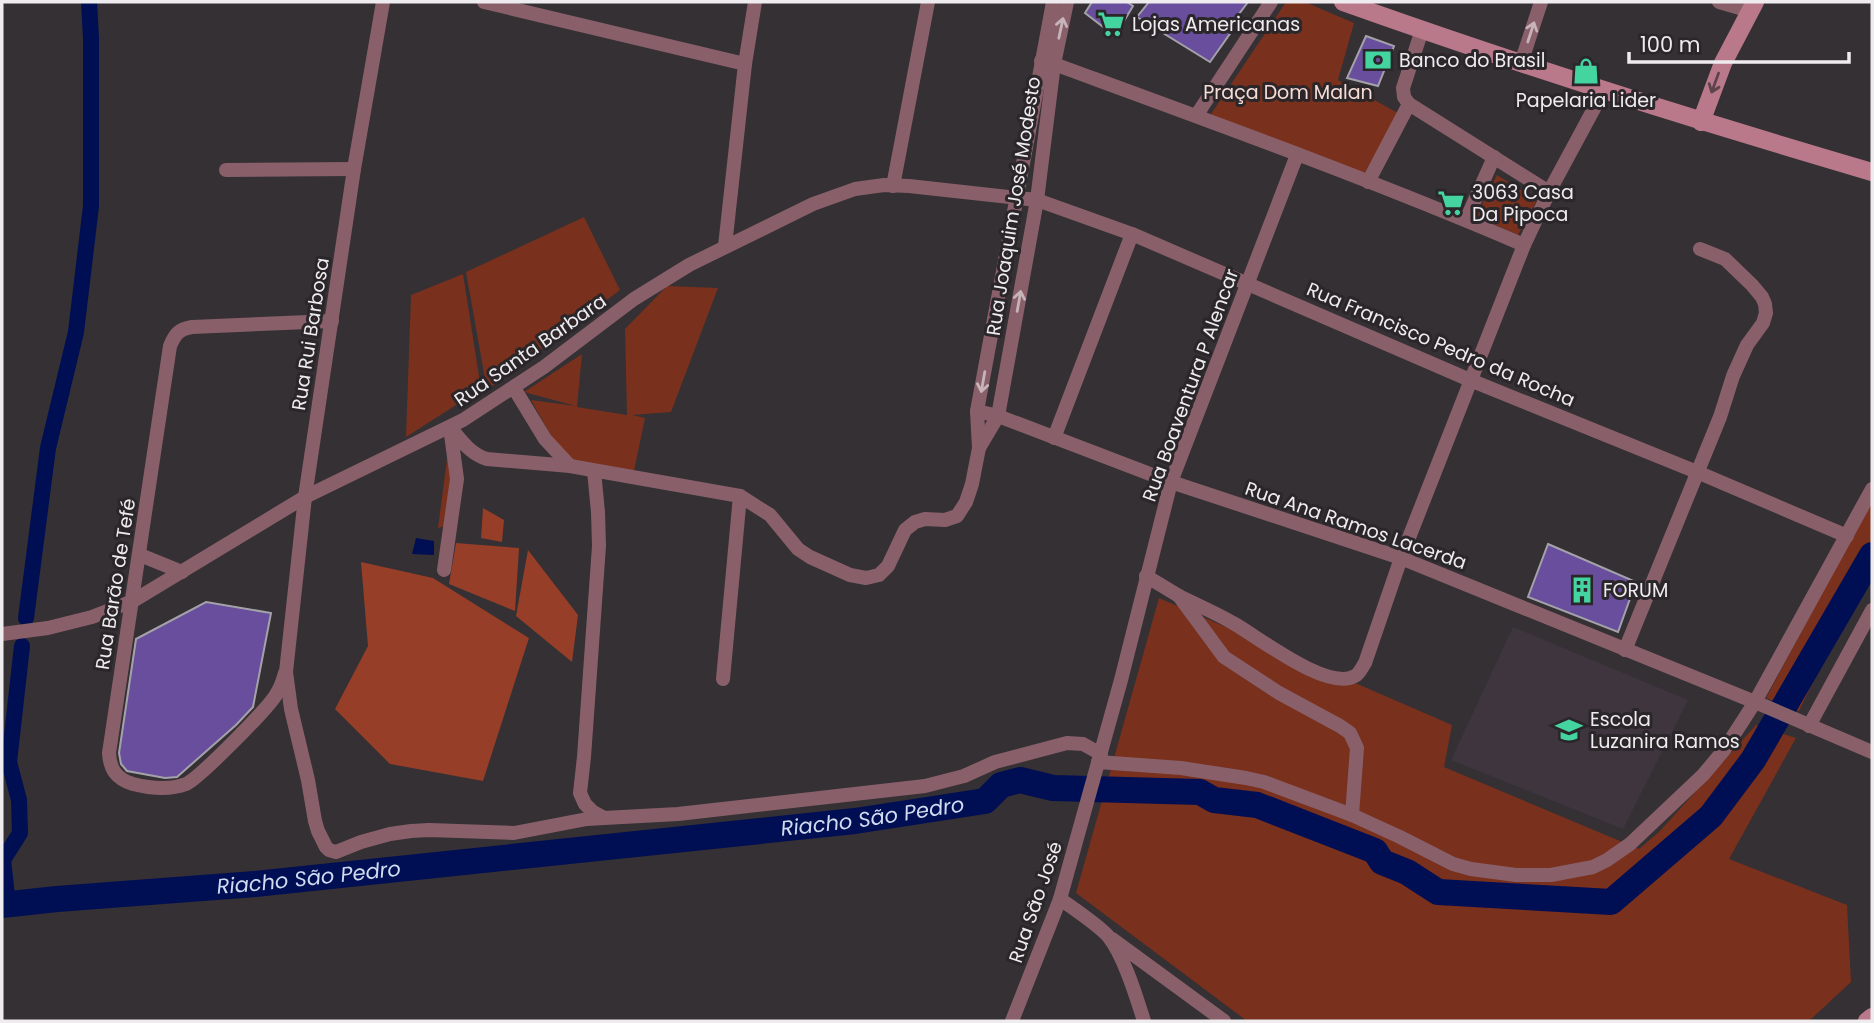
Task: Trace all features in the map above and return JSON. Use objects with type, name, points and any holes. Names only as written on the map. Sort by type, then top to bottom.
[{"type":"main road","points":[[1343,2],[1701,122],[1872,172]]},
{"type":"main road","points":[[1701,122],[1723,63],[1752,6]]},
{"type":"main road","points":[[1867,1021],[1872,1017]]},
{"type":"street","name":"Rua Rui Barbosa","points":[[286,673],[305,497],[354,169],[383,2]]},
{"type":"street","points":[[484,2],[745,64]]},
{"type":"street","points":[[725,246],[745,64],[755,2]]},
{"type":"street","points":[[893,186],[928,2]]},
{"type":"street","name":"Rua Joaquim José Modesto","points":[[998,416],[1037,200],[1053,2]]},
{"type":"street","name":"Rua Joaquim José Modesto","points":[[979,447],[977,411],[1016,197],[1047,63],[1067,2]]},
{"type":"street","points":[[1196,116],[1271,2]]},
{"type":"street","points":[[1521,63],[1541,2]]},
{"type":"street","points":[[1719,2],[1752,6]]},
{"type":"street","points":[[1422,30],[1403,88],[1404,97],[1409,103],[1549,192]]},
{"type":"street","points":[[1047,63],[1368,181],[1524,245]]},
{"type":"street","points":[[1146,576],[1233,622],[1288,659],[1339,678],[1355,676],[1360,671],[1401,558],[1524,245],[1604,90]]},
{"type":"street","points":[[1368,181],[1409,103]]},
{"type":"street","name":"Rua Boaventura P Alencar","points":[[1089,794],[1171,482],[1297,155]]},
{"type":"street","points":[[1466,220],[1493,157]]},
{"type":"street","points":[[226,170],[354,169]]},
{"type":"street","name":"Rua Santa Barbara","points":[[2,634],[48,628],[92,617],[133,601],[305,497],[450,427],[514,388],[634,299],[689,265],[813,204],[855,189],[893,186],[1016,197]]},
{"type":"street","name":"Rua Francisco Pedro da Rocha","points":[[1016,197],[1037,200],[1132,234],[1470,380],[1847,536]]},
{"type":"street","points":[[1054,438],[1132,234]]},
{"type":"street","points":[[1625,650],[1720,417],[1733,376],[1766,313],[1762,297],[1752,285],[1724,259],[1700,249]]},
{"type":"street","name":"Rua Barão de Tefé","points":[[286,673],[265,710],[189,783],[163,788],[132,784],[120,778],[109,765],[170,346],[174,335],[181,329],[192,327],[332,321]]},
{"type":"street","points":[[990,343],[1011,347]]},
{"type":"street","points":[[514,388],[545,439],[570,466]]},
{"type":"street","name":"Rua Ana Ramos Lacerda","points":[[977,411],[998,416],[1171,482],[1401,558],[1872,750]]},
{"type":"street","points":[[450,427],[478,456],[570,466],[740,496],[770,515],[804,553],[829,567],[866,578],[878,575],[888,566],[905,530],[915,522],[925,519],[944,520],[957,516],[966,502],[972,484],[979,447],[998,416]]},
{"type":"street","points":[[444,570],[457,479],[450,427]]},
{"type":"street","points":[[594,471],[599,546],[580,793],[585,804],[604,818]]},
{"type":"street","points":[[286,673],[315,821],[323,842],[329,850],[337,852],[371,839],[411,831],[514,833],[587,819],[678,814],[925,786],[964,776],[995,762],[1067,743],[1083,744],[1098,763],[1181,768],[1264,782],[1352,816],[1452,864],[1471,869],[1516,875],[1563,873],[1592,867],[1630,844],[1703,775],[1724,750],[1755,702],[1872,489]]},
{"type":"street","points":[[723,679],[740,496]]},
{"type":"street","points":[[140,555],[181,572]]},
{"type":"street","points":[[1180,596],[1224,657],[1279,693],[1349,733],[1357,748],[1352,816]]},
{"type":"street","points":[[1803,724],[1872,610]]},
{"type":"street","name":"Rua São José","points":[[1012,1021],[1060,899],[1089,794]]},
{"type":"street","points":[[1060,899],[1224,1021]]},
{"type":"street","points":[[1107,935],[1122,961],[1144,1021]]},
{"type":"shaded area","points":[[483,508],[504,520],[502,542],[481,538]]},
{"type":"shaded area","points":[[416,538],[434,541],[434,555],[412,554]]},
{"type":"shaded area","points":[[456,543],[519,548],[515,611],[449,584]]},
{"type":"shaded area","points":[[528,550],[578,615],[572,662],[516,616]]},
{"type":"shaded area","points":[[361,562],[433,578],[529,638],[483,781],[390,764],[335,709],[368,646]]},
{"type":"shaded area","name":"Escola Luzanira Ramos","points":[[1513,627],[1688,700],[1623,829],[1451,760]]},
{"type":"green space","name":"Praça Dom Malan","points":[[1286,2],[1305,2],[1354,23],[1338,80],[1398,113],[1364,174],[1209,117]]},
{"type":"green space","points":[[1497,175],[1537,200],[1518,235],[1476,216]]},
{"type":"green space","points":[[584,217],[620,290],[487,390],[466,272]]},
{"type":"green space","points":[[463,274],[481,389],[406,437],[411,295]]},
{"type":"green space","points":[[667,286],[718,288],[671,412],[632,415],[645,418],[634,471],[573,460],[553,439],[531,400],[576,406],[524,392],[582,354],[577,407],[627,415],[625,329]]},
{"type":"green space","points":[[447,459],[453,465],[445,526],[438,528]]},
{"type":"green space","points":[[1872,500],[1872,574],[1819,669],[1799,711],[1766,698]]},
{"type":"green space","points":[[1159,598],[1452,725],[1444,767],[1639,849],[1659,832],[1756,725],[1796,738],[1729,859],[1847,905],[1851,982],[1809,1021],[1247,1021],[1076,893]]},
{"type":"building","name":"Lojas Americanas","points":[[1092,2],[1127,2],[1133,6],[1115,36],[1085,13]]},
{"type":"building","points":[[1149,2],[1248,2],[1230,26],[1234,28],[1210,62],[1137,17]]},
{"type":"building","points":[[1366,36],[1394,46],[1378,86],[1347,78]]},
{"type":"building","name":"FORUM","points":[[1548,544],[1636,582],[1618,632],[1528,597]]},
{"type":"building","points":[[206,602],[271,613],[253,707],[177,777],[165,778],[127,771],[121,764],[119,753],[136,639]]},
{"type":"waterway","points":[[26,618],[48,448],[76,332],[91,206],[89,2]]},
{"type":"waterway","name":"Riacho São Pedro","points":[[2,905],[255,884],[855,821],[985,801],[1001,785],[1020,780],[1053,788],[1200,792],[1214,800],[1257,805],[1375,851],[1382,862],[1407,872],[1438,892],[1611,902],[1711,816],[1753,760],[1872,555]]},
{"type":"waterway","points":[[8,905],[3,860],[20,833],[19,800],[9,762],[22,646]]},
{"type":"place","name":"Lojas Americanas","points":[[1111,24]]},
{"type":"place","name":"Banco do Brasil","points":[[1378,60]]},
{"type":"place","name":"Papelaria Lider","points":[[1586,71]]},
{"type":"place","name":"3063 Casa Da Pipoca","points":[[1451,203]]},
{"type":"place","name":"FORUM","points":[[1582,590]]},
{"type":"place","name":"Escola Luzanira Ramos","points":[[1569,730]]}]
